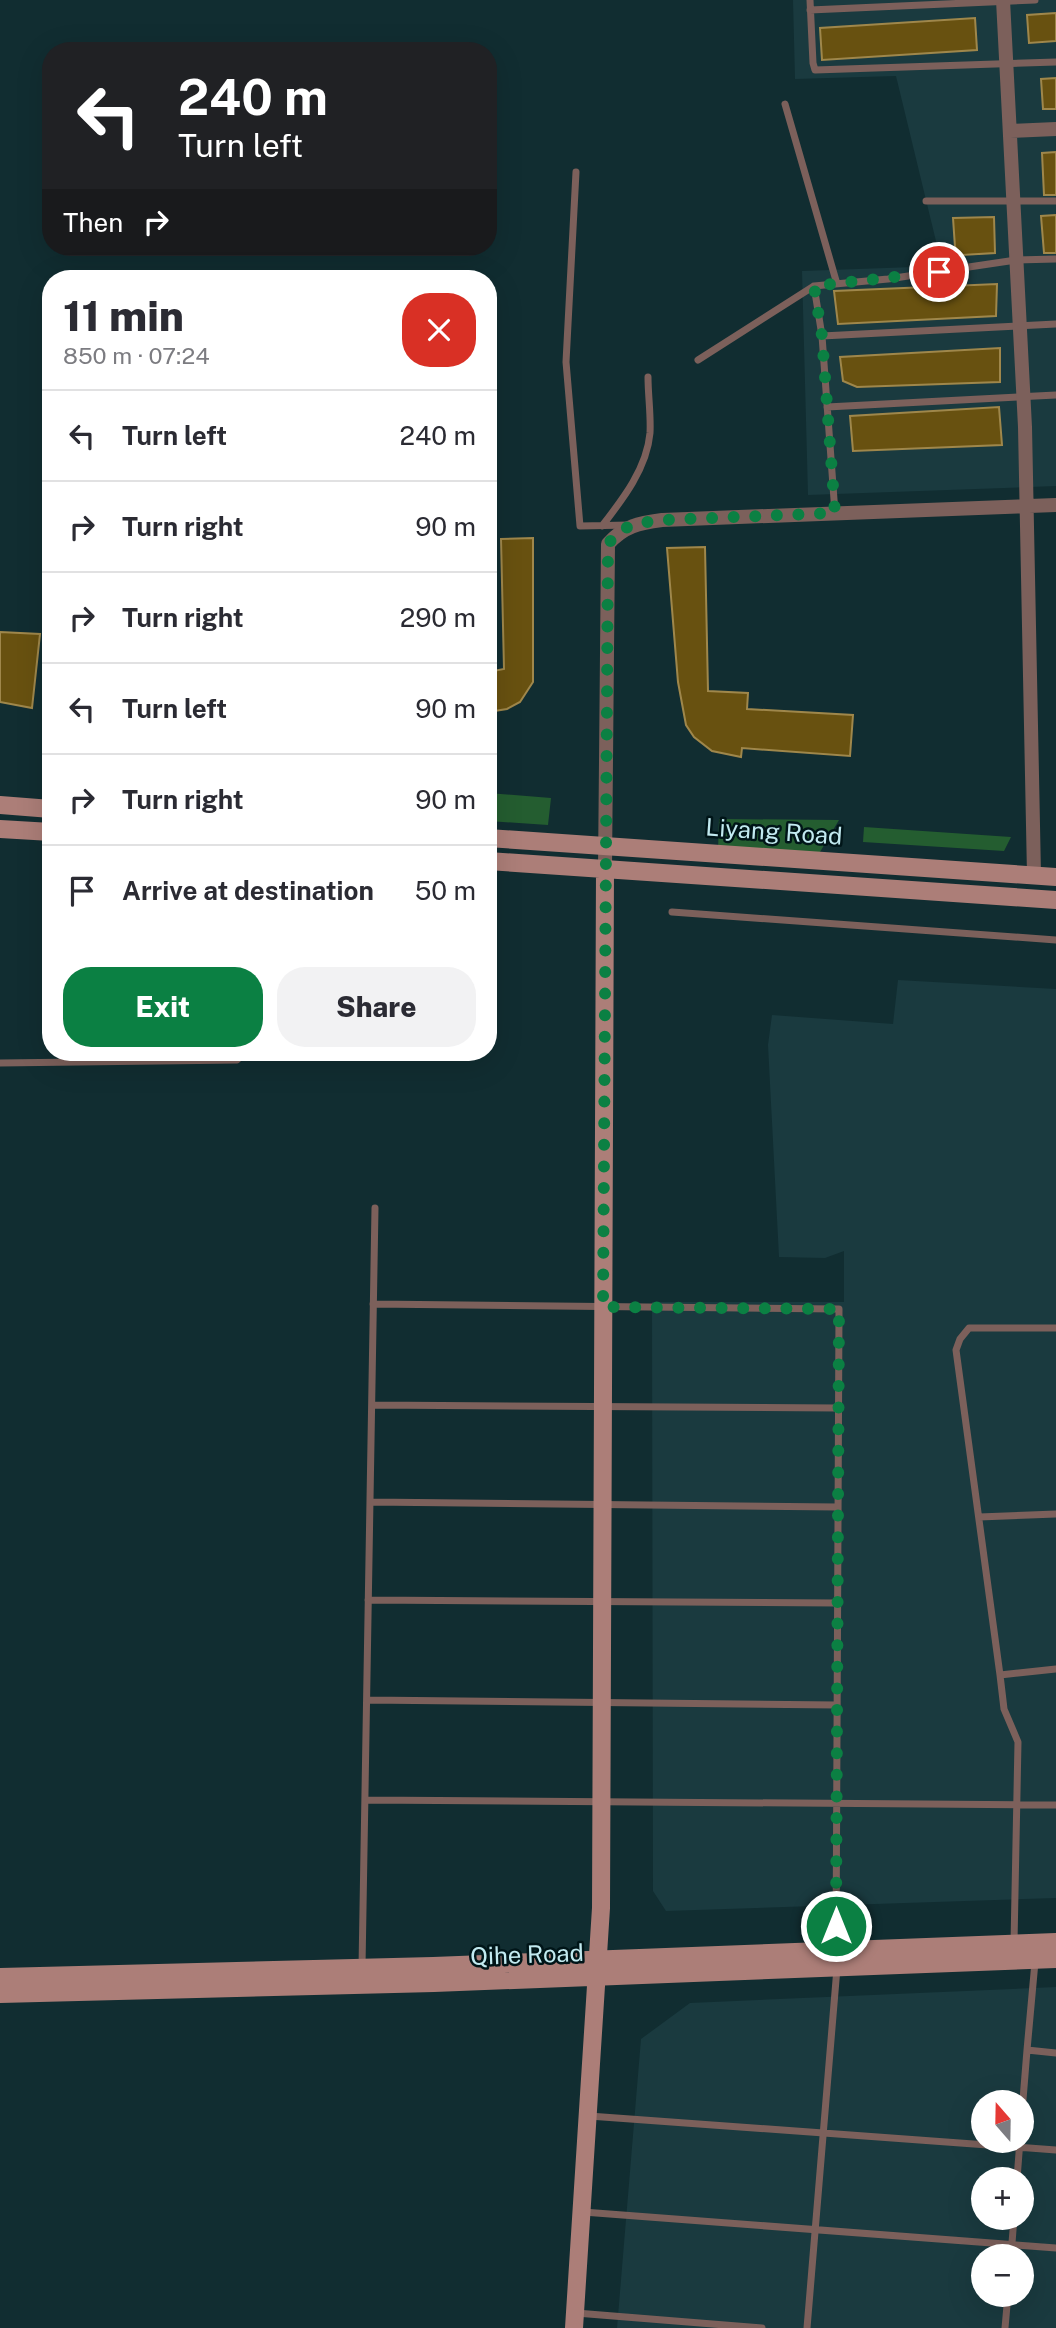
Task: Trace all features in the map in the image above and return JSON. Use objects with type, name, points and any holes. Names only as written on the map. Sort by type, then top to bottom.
[{"type":"street","points":[[1003,1],[1023,397],[1034,875]]},
{"type":"street","points":[[1010,131],[1056,129]]},
{"type":"street","points":[[575,2321],[601,1908],[608,544],[617,533],[633,524],[662,520],[1056,505]]},
{"type":"street","points":[[0,806],[42,808]]},
{"type":"street","points":[[0,829],[42,831]]},
{"type":"street","name":"Liyang Road","points":[[497,839],[1056,877]]},
{"type":"street","name":"Liyang Road","points":[[497,862],[1056,900]]},
{"type":"street","name":"Qihe Road","points":[[836,1959],[1014,1943],[1056,1942]]},
{"type":"street","name":"Qihe Road","points":[[0,1994],[836,1959],[1056,1959]]},
{"type":"street","name":"Qihe Road","points":[[0,1977],[362,1968],[597,1968]]},
{"type":"lane","points":[[810,0],[813,63],[816,70],[1056,62]]},
{"type":"lane","points":[[810,10],[1035,0]]},
{"type":"lane","points":[[785,104],[837,284]]},
{"type":"lane","points":[[576,172],[566,362],[580,527],[633,524]]},
{"type":"lane","points":[[926,201],[1056,201]]},
{"type":"lane","points":[[698,360],[814,286],[888,279],[1016,260],[1056,259]]},
{"type":"lane","points":[[814,286],[822,336],[835,513]]},
{"type":"lane","points":[[822,336],[1056,324]]},
{"type":"lane","points":[[602,526],[643,462],[650,433],[648,377]]},
{"type":"lane","points":[[827,407],[1056,395]]},
{"type":"lane","points":[[672,912],[1056,940]]},
{"type":"lane","points":[[0,1063],[158,1061]]},
{"type":"lane","points":[[362,1968],[375,1208]]},
{"type":"lane","points":[[373,1304],[839,1309],[836,1959],[807,2328]]},
{"type":"lane","points":[[1014,1943],[1018,1742],[1004,1709],[956,1350],[960,1339],[969,1328],[1056,1328]]},
{"type":"lane","points":[[372,1405],[838,1408]]},
{"type":"lane","points":[[370,1502],[838,1507]]},
{"type":"lane","points":[[979,1517],[1056,1514]]},
{"type":"lane","points":[[368,1600],[837,1604]]},
{"type":"lane","points":[[1000,1675],[1056,1669]]},
{"type":"lane","points":[[367,1700],[837,1705]]},
{"type":"lane","points":[[365,1800],[1056,1805]]},
{"type":"lane","points":[[1024,2090],[1035,1959]]},
{"type":"lane","points":[[1027,2050],[1056,2053]]},
{"type":"lane","points":[[588,2116],[971,2141]]},
{"type":"lane","points":[[1034,2146],[1056,2150]]},
{"type":"lane","points":[[582,2211],[999,2244]]},
{"type":"lane","points":[[1034,2246],[1056,2248]]},
{"type":"lane","points":[[1005,2328],[1007,2307]]},
{"type":"lane","points":[[575,2321],[762,2328]]},
{"type":"shaded area","points":[[793,0],[1056,0],[1056,486],[808,495],[802,271],[942,266],[896,76],[795,79]]},
{"type":"shaded area","points":[[898,980],[1056,989],[1056,1898],[666,1911],[653,1891],[652,1302],[844,1302],[844,1251],[825,1258],[779,1257],[768,1045],[772,1015],[893,1024]]},
{"type":"shaded area","points":[[1056,1987],[1056,2328],[617,2328],[641,2039],[690,2003]]},
{"type":"green space","points":[[497,794],[551,798],[548,825],[497,822]]},
{"type":"green space","points":[[719,819],[839,820],[820,852],[718,851]]},
{"type":"green space","points":[[864,827],[1011,837],[1004,851],[863,842]]},
{"type":"building","points":[[1056,13],[1056,41],[1029,43],[1027,15]]},
{"type":"building","points":[[975,18],[977,50],[822,60],[820,28]]},
{"type":"building","points":[[1056,78],[1056,109],[1043,109],[1041,79]]},
{"type":"building","points":[[1056,152],[1056,195],[1044,195],[1042,153]]},
{"type":"building","points":[[1056,215],[1056,253],[1044,253],[1041,216]]},
{"type":"building","points":[[994,217],[995,253],[962,255],[955,247],[953,218]]},
{"type":"building","points":[[997,284],[996,316],[838,324],[834,291]]},
{"type":"building","points":[[1000,348],[1000,382],[857,387],[843,381],[840,357]]},
{"type":"building","points":[[999,407],[1002,445],[853,451],[850,416]]},
{"type":"building","points":[[533,538],[533,682],[520,702],[497,711],[497,670],[504,669],[501,539]]},
{"type":"building","points":[[705,547],[708,691],[748,693],[747,709],[853,715],[850,756],[742,748],[741,757],[712,751],[694,737],[686,725],[678,682],[667,548]]},
{"type":"building","points":[[0,632],[40,634],[32,708],[0,702]]},
{"type":"route","points":[[836,1926],[839,1309],[603,1307],[608,544],[617,533],[633,524],[662,520],[835,513],[822,336],[814,286],[939,272]]}]
